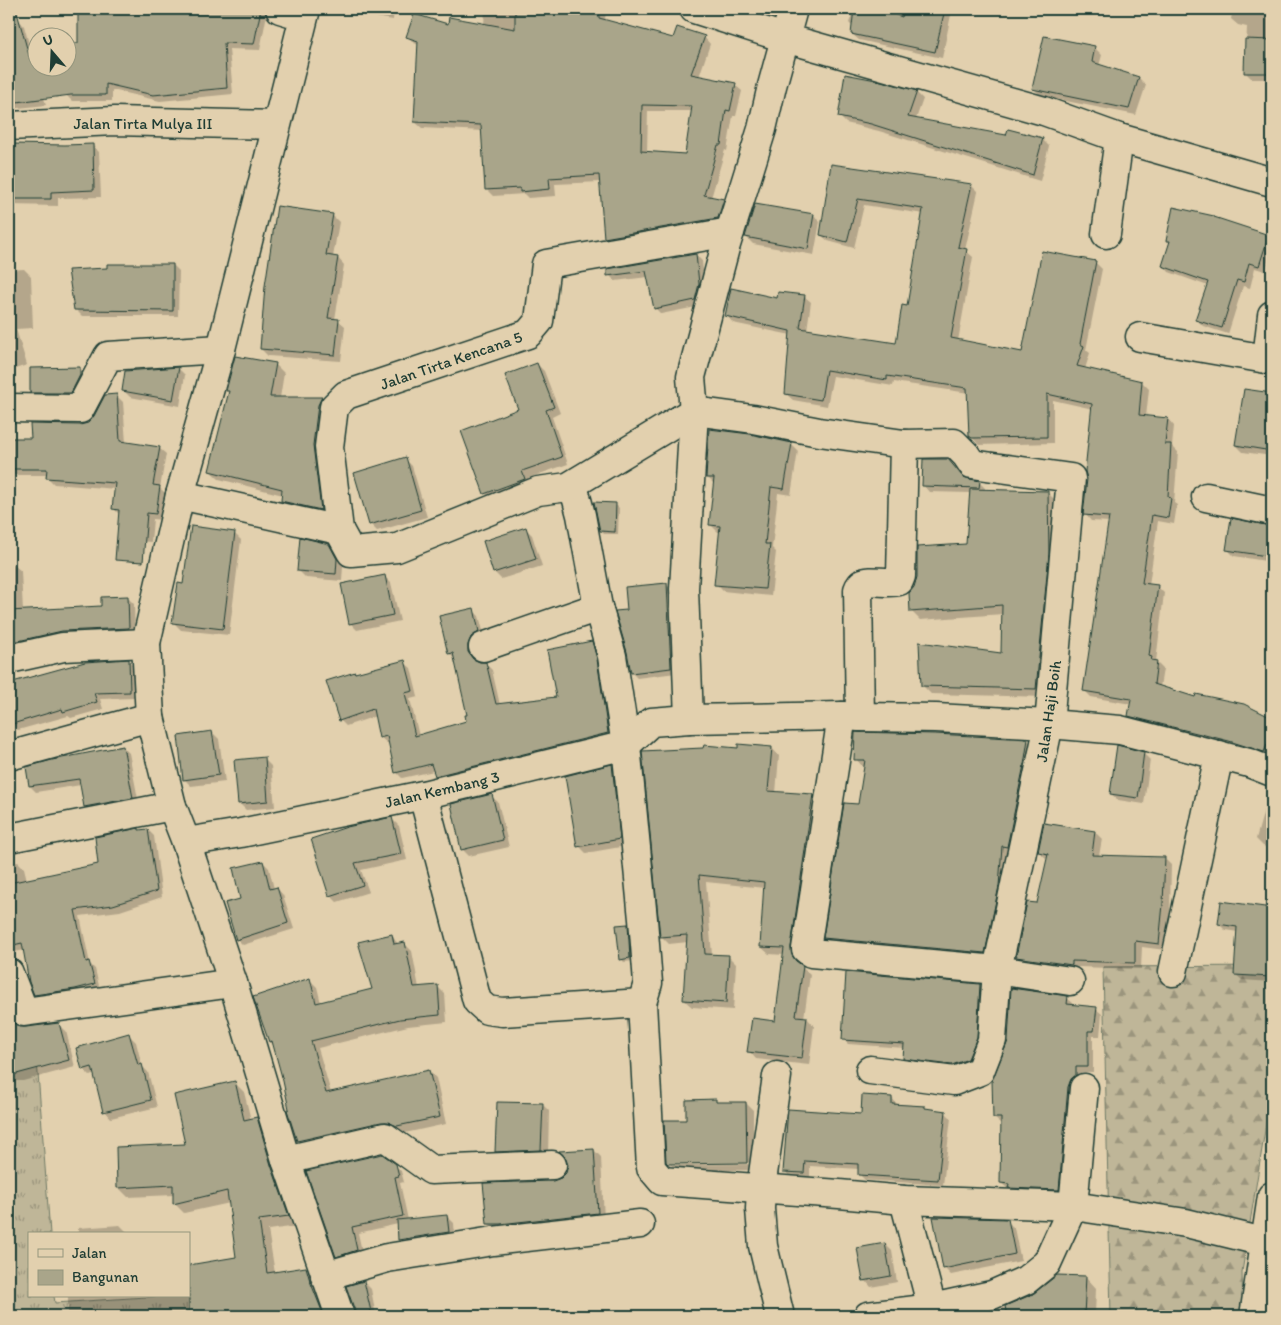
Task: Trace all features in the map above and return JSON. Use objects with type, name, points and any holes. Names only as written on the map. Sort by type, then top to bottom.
[{"type":"street","points":[[694,9],[785,38],[1044,110],[1119,138],[1272,182]]},
{"type":"street","points":[[689,719],[684,589],[694,411],[691,377],[730,232],[762,129],[793,9]]},
{"type":"street","points":[[296,11],[276,125],[221,349],[180,495],[146,643],[150,717],[172,806],[186,842],[233,983],[286,1160],[340,1316]]},
{"type":"street","name":"Jalan Tirta Mulya III","points":[[9,126],[115,121],[276,125]]},
{"type":"street","points":[[1106,234],[1119,138]]},
{"type":"street","name":"Jalan Tirta Kencana 5","points":[[339,530],[329,447],[334,406],[346,396],[528,334],[539,321],[546,264],[730,232]]},
{"type":"street","points":[[1140,337],[1270,359],[1272,315]]},
{"type":"street","points":[[9,408],[80,408],[108,356],[221,349]]},
{"type":"street","points":[[180,495],[339,530],[351,552],[397,548],[538,491],[568,487],[694,411],[904,444],[901,576],[898,581],[893,583],[865,582],[861,584],[858,590],[851,716],[806,949],[811,953],[997,970],[1070,981]]},
{"type":"street","name":"Jalan Haji Boih","points":[[870,1070],[954,1081],[980,1071],[992,1040],[997,970],[1049,724],[1071,478],[972,464],[954,443],[904,444]]},
{"type":"street","points":[[568,487],[576,496],[587,544],[598,607],[612,656],[626,745],[648,983],[642,1003],[651,1168],[662,1181],[904,1200],[1073,1206],[1186,1223],[1264,1242]]},
{"type":"street","points":[[1206,497],[1272,511]]},
{"type":"street","points":[[483,647],[598,607]]},
{"type":"street","points":[[9,659],[63,647],[146,643]]},
{"type":"street","name":"Jalan Kembang 3","points":[[186,842],[242,833],[423,795],[626,745],[651,722],[689,719],[851,716],[936,718],[1120,730],[1248,763],[1272,772]]},
{"type":"street","points":[[9,756],[150,717]]},
{"type":"street","points":[[1173,972],[1219,755]]},
{"type":"street","points":[[423,795],[477,1001],[487,1010],[502,1012],[642,1003]]},
{"type":"street","points":[[9,838],[172,806]]},
{"type":"street","points":[[9,973],[24,1012],[233,983]]},
{"type":"street","points":[[777,1076],[761,1188],[760,1209],[763,1246],[780,1316]]},
{"type":"street","points":[[868,1316],[932,1308],[992,1295],[1026,1280],[1047,1263],[1073,1206],[1084,1088]]},
{"type":"street","points":[[286,1160],[385,1137],[431,1170],[552,1165]]},
{"type":"street","points":[[1254,1316],[1272,1196]]},
{"type":"street","points":[[904,1200],[932,1308]]},
{"type":"street","points":[[325,1276],[387,1258],[493,1241],[640,1224]]},
{"type":"green space","points":[[1272,966],[1272,1087],[1242,1272],[1243,1316],[1111,1316],[1103,967]]},
{"type":"green space","points":[[37,1060],[50,1232],[28,1232],[28,1298],[54,1298],[55,1303],[131,1298],[190,1298],[190,1295],[197,1294],[197,1316],[9,1316],[9,1061]]},
{"type":"building","points":[[9,9],[16,9],[28,52],[28,78],[78,78],[78,9],[261,9],[254,44],[224,43],[227,88],[153,95],[106,84],[106,95],[71,95],[9,103]]},
{"type":"building","points":[[515,9],[599,9],[599,18],[673,38],[677,27],[705,36],[691,74],[736,83],[730,111],[726,110],[721,145],[718,145],[704,195],[724,199],[718,218],[604,238],[599,175],[549,178],[550,189],[520,192],[520,188],[485,190],[481,125],[414,122],[418,41],[406,37],[414,14],[448,24],[449,17],[515,29]],"holes":[[[642,105],[692,106],[685,154],[641,151]]]},
{"type":"building","points":[[854,9],[880,9],[902,17],[904,9],[945,9],[935,52],[851,34]]},
{"type":"building","points":[[1044,36],[1095,46],[1092,62],[1139,77],[1129,109],[1032,89]]},
{"type":"building","points":[[1245,39],[1272,40],[1272,73],[1244,73]]},
{"type":"building","points":[[845,74],[917,91],[908,117],[1006,135],[1008,129],[1043,138],[1033,175],[871,124],[838,117]]},
{"type":"building","points":[[13,144],[93,144],[94,190],[51,192],[51,199],[12,199]]},
{"type":"building","points":[[831,164],[972,184],[958,247],[967,249],[951,338],[1022,352],[1042,251],[1096,261],[1080,344],[1084,346],[1077,366],[1142,381],[1139,415],[1168,418],[1165,444],[1171,444],[1168,497],[1171,498],[1168,518],[1152,515],[1142,583],[1158,585],[1149,656],[1152,657],[1151,660],[1157,661],[1154,684],[1195,697],[1196,694],[1244,704],[1272,718],[1272,733],[1264,752],[1229,741],[1128,716],[1131,699],[1083,691],[1109,517],[1083,515],[1087,479],[1085,471],[1092,404],[1047,394],[1047,437],[972,438],[969,436],[967,388],[887,376],[887,380],[826,370],[821,400],[785,394],[790,331],[725,316],[731,288],[777,298],[778,292],[805,295],[800,328],[896,343],[902,305],[907,306],[923,209],[858,199],[847,242],[820,235]]},
{"type":"building","points":[[755,204],[814,214],[808,249],[745,237]]},
{"type":"building","points":[[277,206],[333,214],[326,255],[338,257],[328,318],[339,319],[335,355],[260,349],[265,286]]},
{"type":"building","points":[[1173,207],[1214,216],[1269,235],[1259,266],[1249,263],[1244,282],[1237,280],[1222,328],[1195,320],[1208,282],[1162,266],[1170,241],[1166,241]]},
{"type":"building","points":[[696,254],[699,284],[695,300],[654,309],[646,271],[607,276],[607,269]]},
{"type":"building","points":[[107,264],[173,264],[173,311],[74,310],[68,270],[107,268]]},
{"type":"building","points":[[235,356],[276,363],[270,397],[322,397],[318,405],[313,445],[321,510],[281,501],[282,489],[209,471],[229,391],[226,391]]},
{"type":"building","points":[[537,363],[554,407],[546,410],[562,457],[522,471],[525,479],[484,494],[461,431],[518,409],[505,375]]},
{"type":"building","points":[[80,367],[80,375],[71,393],[30,393],[30,368]]},
{"type":"building","points":[[179,367],[173,400],[122,391],[125,371]]},
{"type":"building","points":[[1244,389],[1272,393],[1272,451],[1235,445]]},
{"type":"building","points":[[117,394],[120,441],[160,447],[153,485],[160,486],[156,514],[147,513],[143,562],[115,560],[119,510],[112,509],[115,483],[46,478],[47,469],[9,469],[9,438],[31,438],[30,424],[80,425],[88,423],[105,395]]},
{"type":"building","points":[[709,429],[750,434],[792,443],[784,489],[771,487],[765,544],[770,544],[765,589],[714,585],[720,526],[709,525],[714,478],[706,478]]},
{"type":"building","points":[[406,457],[421,510],[369,525],[354,473]]},
{"type":"building","points":[[923,459],[948,459],[963,477],[980,481],[979,488],[922,486]]},
{"type":"building","points":[[970,489],[1048,491],[1049,554],[1036,689],[921,686],[919,642],[1001,653],[1002,605],[910,612],[909,593],[914,587],[917,577],[917,547],[966,544]]},
{"type":"building","points":[[594,502],[616,503],[615,532],[600,531]]},
{"type":"building","points":[[1231,518],[1271,526],[1267,556],[1226,550]]},
{"type":"building","points":[[191,526],[235,532],[223,629],[172,623],[178,583],[183,584]]},
{"type":"building","points":[[526,527],[536,559],[493,573],[483,541]]},
{"type":"building","points":[[300,537],[329,544],[337,559],[336,574],[297,571]]},
{"type":"building","points":[[385,575],[393,615],[349,624],[341,584]]},
{"type":"building","points":[[667,583],[671,668],[631,673],[615,611],[627,610],[625,587]]},
{"type":"building","points":[[128,596],[129,628],[62,631],[18,641],[9,641],[9,611],[101,606],[101,597]]},
{"type":"building","points":[[474,608],[479,632],[471,637],[468,652],[473,659],[486,662],[496,704],[556,697],[547,650],[592,641],[597,659],[608,733],[435,776],[431,764],[395,773],[387,736],[379,738],[373,709],[339,721],[326,681],[405,660],[413,691],[405,693],[415,736],[466,721],[465,715],[467,715],[453,653],[448,654],[439,616]]},
{"type":"building","points":[[129,659],[130,692],[94,693],[97,702],[63,712],[62,709],[9,725],[9,683],[85,662]]},
{"type":"building","points":[[212,731],[219,775],[183,780],[178,736]]},
{"type":"building","points":[[855,732],[1028,739],[1007,847],[1002,846],[999,886],[985,953],[823,938],[844,803],[858,804],[865,760],[854,760]]},
{"type":"building","points":[[738,744],[772,747],[768,791],[813,794],[791,947],[792,955],[803,966],[796,1016],[807,1017],[802,1058],[747,1052],[752,1018],[775,1021],[784,948],[760,947],[764,882],[699,875],[705,954],[729,955],[726,1003],[683,1000],[687,935],[660,937],[642,751],[703,748],[704,745],[738,748]]},
{"type":"building","points":[[1117,745],[1144,752],[1138,798],[1110,794]]},
{"type":"building","points":[[123,746],[133,798],[84,807],[79,779],[29,786],[26,767]]},
{"type":"building","points":[[265,757],[268,801],[238,804],[234,760]]},
{"type":"building","points":[[612,764],[620,839],[577,847],[565,776]]},
{"type":"building","points":[[492,794],[503,840],[461,850],[451,804]]},
{"type":"building","points":[[392,817],[401,854],[355,863],[363,885],[329,896],[311,839],[347,827]]},
{"type":"building","points":[[1044,823],[1095,831],[1092,855],[1165,857],[1159,944],[1135,941],[1135,963],[1072,961],[1072,965],[1016,957],[1027,902],[1037,903],[1048,854],[1038,852]]},
{"type":"building","points":[[139,828],[139,830],[148,829],[157,891],[113,905],[75,910],[86,962],[89,961],[95,984],[34,995],[29,982],[22,943],[9,946],[9,883],[98,864],[95,837]]},
{"type":"building","points":[[263,861],[270,889],[277,887],[288,923],[236,940],[225,903],[240,899],[233,868]]},
{"type":"building","points":[[1221,901],[1272,908],[1272,977],[1234,975],[1237,927],[1218,924]]},
{"type":"building","points":[[628,924],[630,958],[620,960],[616,925]]},
{"type":"building","points":[[392,934],[394,944],[405,942],[414,987],[438,985],[440,1015],[400,1019],[311,1041],[326,1093],[429,1070],[440,1117],[397,1126],[388,1122],[381,1122],[297,1141],[287,1110],[289,1109],[283,1081],[272,1041],[269,1042],[253,997],[310,978],[316,1003],[372,989],[358,942]]},
{"type":"building","points":[[846,972],[980,984],[977,1037],[968,1059],[952,1065],[903,1059],[904,1044],[842,1040]]},
{"type":"building","points":[[1011,988],[1068,996],[1067,1004],[1097,1007],[1094,1031],[1088,1031],[1088,1067],[1076,1067],[1076,1075],[1071,1079],[1068,1087],[1059,1190],[1008,1188],[1009,1184],[1000,1183],[1001,1118],[993,1118],[992,1080],[1008,1041]]},
{"type":"building","points":[[12,1021],[19,1027],[59,1023],[69,1060],[9,1076],[9,1022]]},
{"type":"building","points":[[129,1033],[138,1065],[142,1064],[151,1100],[103,1112],[92,1067],[82,1070],[76,1048]]},
{"type":"building","points":[[235,1081],[244,1120],[257,1117],[289,1216],[259,1220],[267,1273],[306,1267],[324,1316],[189,1316],[190,1265],[236,1257],[227,1191],[173,1204],[173,1185],[117,1188],[116,1147],[185,1144],[174,1095]]},
{"type":"building","points":[[862,1095],[892,1097],[892,1104],[925,1106],[925,1108],[946,1111],[938,1180],[858,1175],[858,1164],[805,1161],[804,1173],[783,1172],[788,1109],[861,1114]]},
{"type":"building","points":[[716,1099],[716,1102],[746,1102],[747,1163],[668,1164],[666,1162],[664,1120],[686,1120],[686,1100]]},
{"type":"building","points":[[497,1102],[543,1103],[541,1150],[495,1152]]},
{"type":"building","points":[[594,1149],[598,1213],[487,1224],[483,1183],[553,1181],[561,1178],[566,1173],[568,1165],[565,1157],[559,1151]]},
{"type":"building","points":[[382,1154],[396,1164],[399,1176],[395,1177],[403,1216],[352,1227],[357,1250],[336,1257],[306,1171]]},
{"type":"building","points":[[447,1215],[449,1232],[398,1240],[397,1220]]},
{"type":"building","points":[[933,1217],[1008,1219],[1015,1254],[943,1269]]},
{"type":"building","points":[[885,1243],[891,1276],[863,1281],[857,1248]]},
{"type":"building","points":[[1057,1275],[1086,1276],[1084,1316],[1007,1316],[1005,1306],[1033,1294]]},
{"type":"building","points":[[364,1281],[372,1316],[355,1316],[346,1286]]}]
